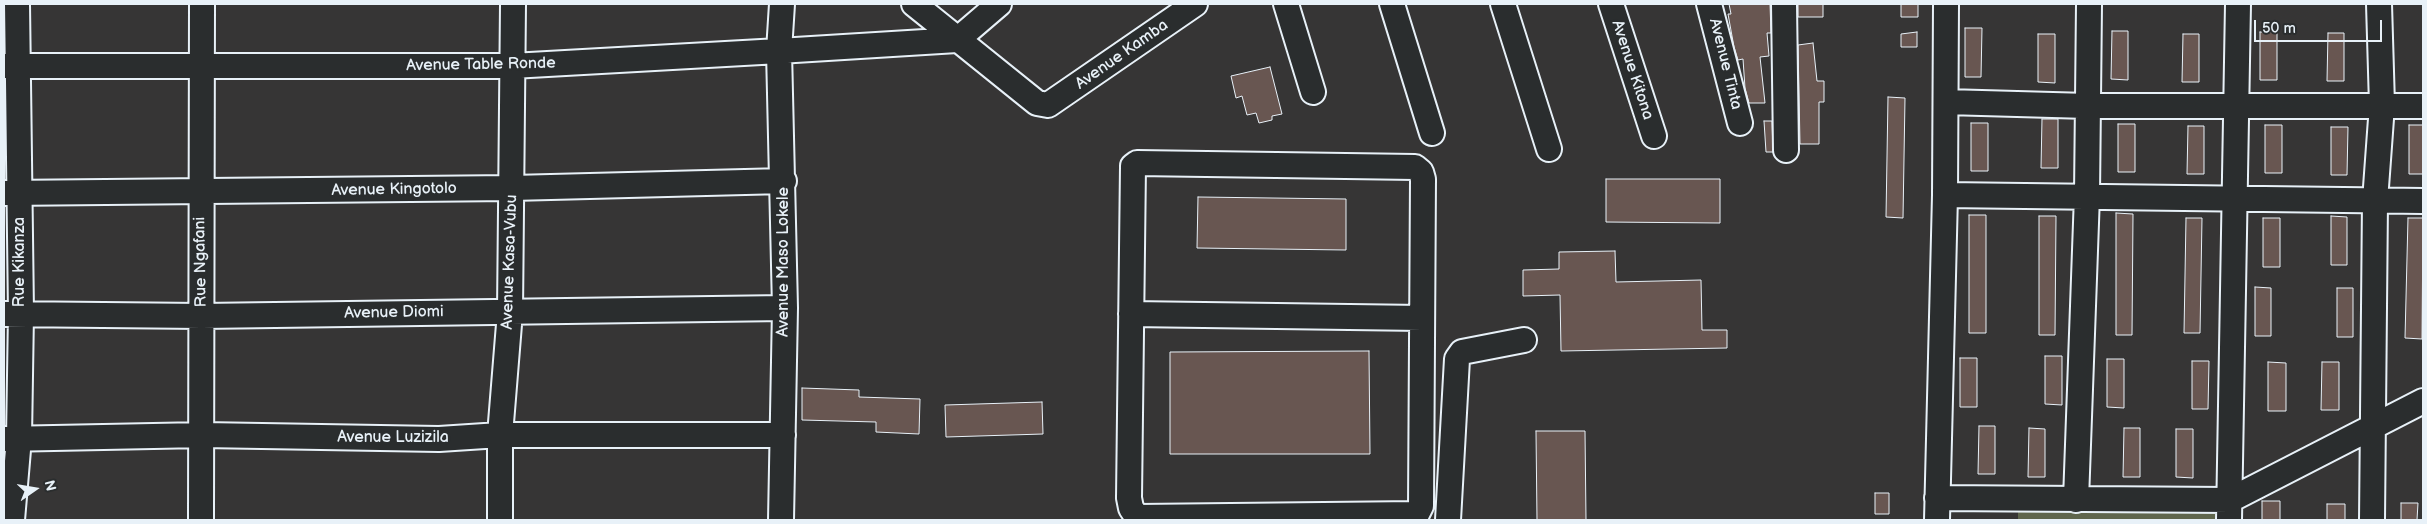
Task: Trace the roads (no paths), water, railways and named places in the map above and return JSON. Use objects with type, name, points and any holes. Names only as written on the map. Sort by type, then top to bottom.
[{"type":"street","name":"Rue Kikanza","points":[[12,520],[11,66],[17,4]]},
{"type":"street","name":"Rue Ngafani","points":[[201,520],[203,435],[200,193],[202,4]]},
{"type":"street","name":"Avenue Kasa-Vubu","points":[[500,520],[500,435],[510,312],[513,4]]},
{"type":"street","name":"Avenue Maso Lokele","points":[[781,520],[785,308],[784,181],[779,51],[782,4]]},
{"type":"street","points":[[914,4],[957,40],[999,4]]},
{"type":"street","name":"Avenue Kamba","points":[[957,40],[1037,103],[1048,105],[1195,4]]},
{"type":"street","points":[[1286,4],[1313,92]]},
{"type":"street","points":[[1392,4],[1432,133]]},
{"type":"street","points":[[1504,4],[1549,149]]},
{"type":"street","name":"Avenue Kitona","points":[[1611,4],[1654,136]]},
{"type":"street","name":"Avenue Tinta","points":[[1709,4],[1740,124]]},
{"type":"street","points":[[1784,4],[1786,150]]},
{"type":"street","points":[[1946,4],[1945,194],[1937,509],[2076,500],[2230,510],[2372,427],[2423,401]]},
{"type":"street","points":[[2076,500],[2087,195],[2090,4]]},
{"type":"street","points":[[2230,510],[2238,106],[2238,4]]},
{"type":"street","points":[[2372,520],[2376,201],[2382,105],[2378,4]]},
{"type":"street","name":"Avenue Table Ronde","points":[[11,66],[512,66],[957,40]]},
{"type":"street","points":[[1946,102],[2088,106],[2423,106]]},
{"type":"street","points":[[1137,163],[1416,167],[1421,172],[1423,179],[1421,506],[1417,514],[1139,518],[1131,508],[1129,498],[1131,314],[1132,170],[1137,163]]},
{"type":"street","name":"Avenue Kingotolo","points":[[12,193],[200,193],[784,181]]},
{"type":"street","points":[[1945,194],[2087,195],[2235,200],[2423,201]]},
{"type":"street","name":"Avenue Diomi","points":[[12,313],[202,316],[785,308]]},
{"type":"street","points":[[1131,314],[1422,318]]},
{"type":"street","points":[[1448,520],[1457,359],[1462,352],[1524,340]]},
{"type":"street","name":"Avenue Luzizila","points":[[11,438],[203,435],[439,439],[500,435],[783,436]]}]
